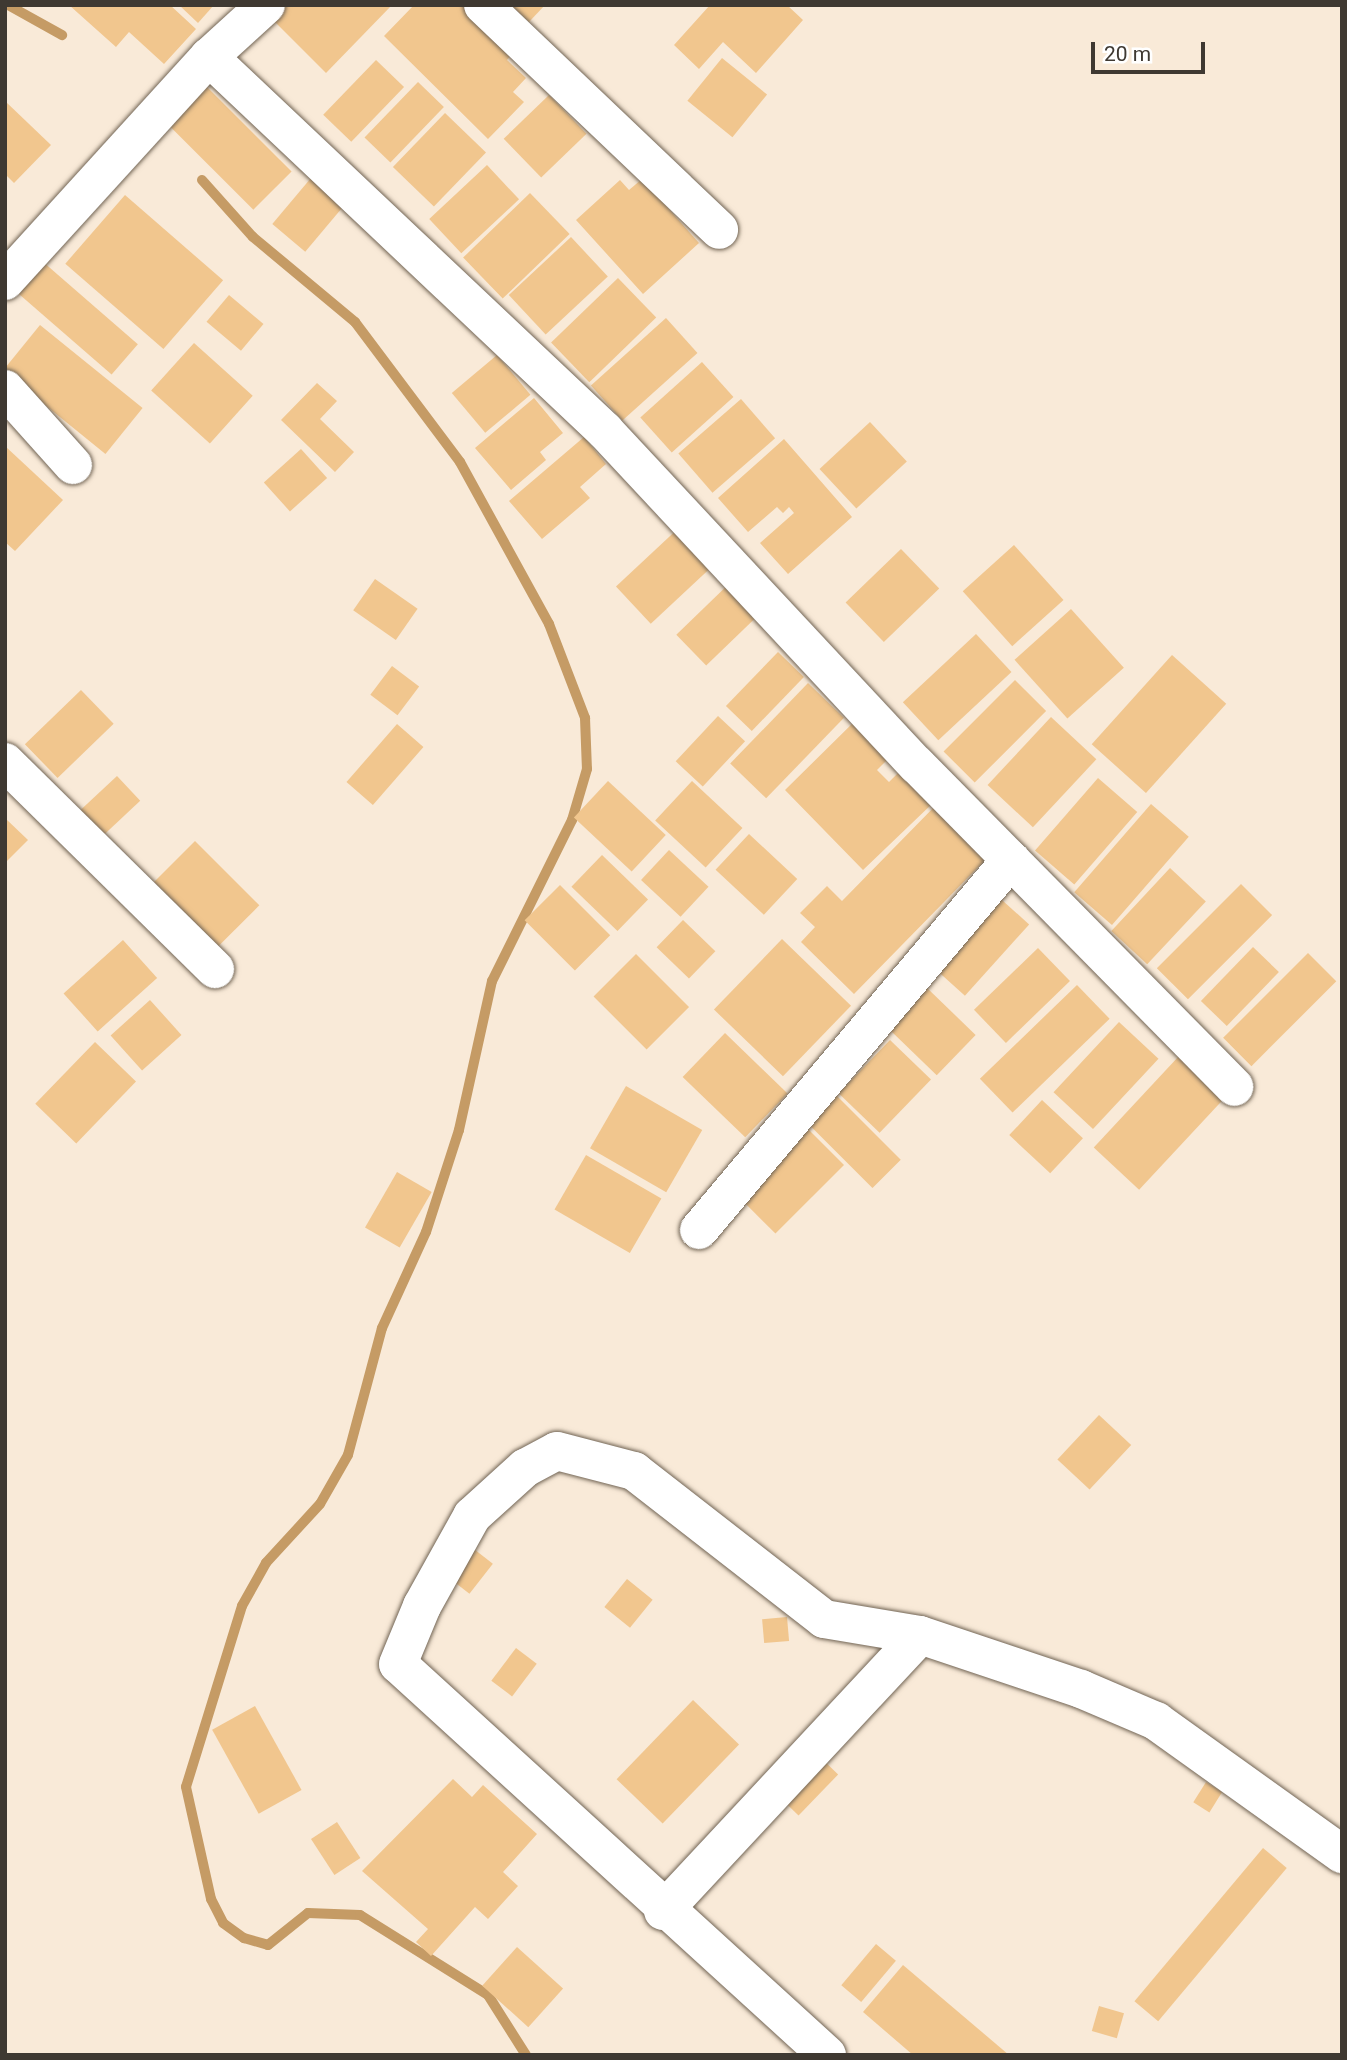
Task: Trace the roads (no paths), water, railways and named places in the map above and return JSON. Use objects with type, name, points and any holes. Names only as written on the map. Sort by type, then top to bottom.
[{"type":"street","points":[[5,281],[209,57],[266,5]]},
{"type":"street","points":[[483,5],[719,230]]},
{"type":"street","points":[[209,57],[605,431],[1011,860],[1234,1087]]},
{"type":"street","points":[[5,389],[73,465]]},
{"type":"street","points":[[5,762],[215,969]]},
{"type":"street","points":[[699,1230],[1011,860]]},
{"type":"street","points":[[827,2055],[663,1911],[398,1664],[422,1606],[472,1516],[525,1468],[557,1451],[600,1459],[634,1471],[807,1610],[842,1624],[920,1636],[1081,1689],[1156,1721],[1342,1854]]},
{"type":"street","points":[[663,1911],[920,1636]]},
{"type":"waterway","points":[[8,5],[62,35]]},
{"type":"waterway","points":[[202,180],[253,237],[355,322],[460,462],[549,624],[585,718],[587,769],[572,820],[492,981],[459,1130],[426,1232],[382,1328],[348,1455],[320,1504],[266,1563],[242,1606],[186,1787],[211,1899],[223,1923],[244,1938],[268,1945],[308,1913],[360,1915],[488,1995],[526,2055]]}]
